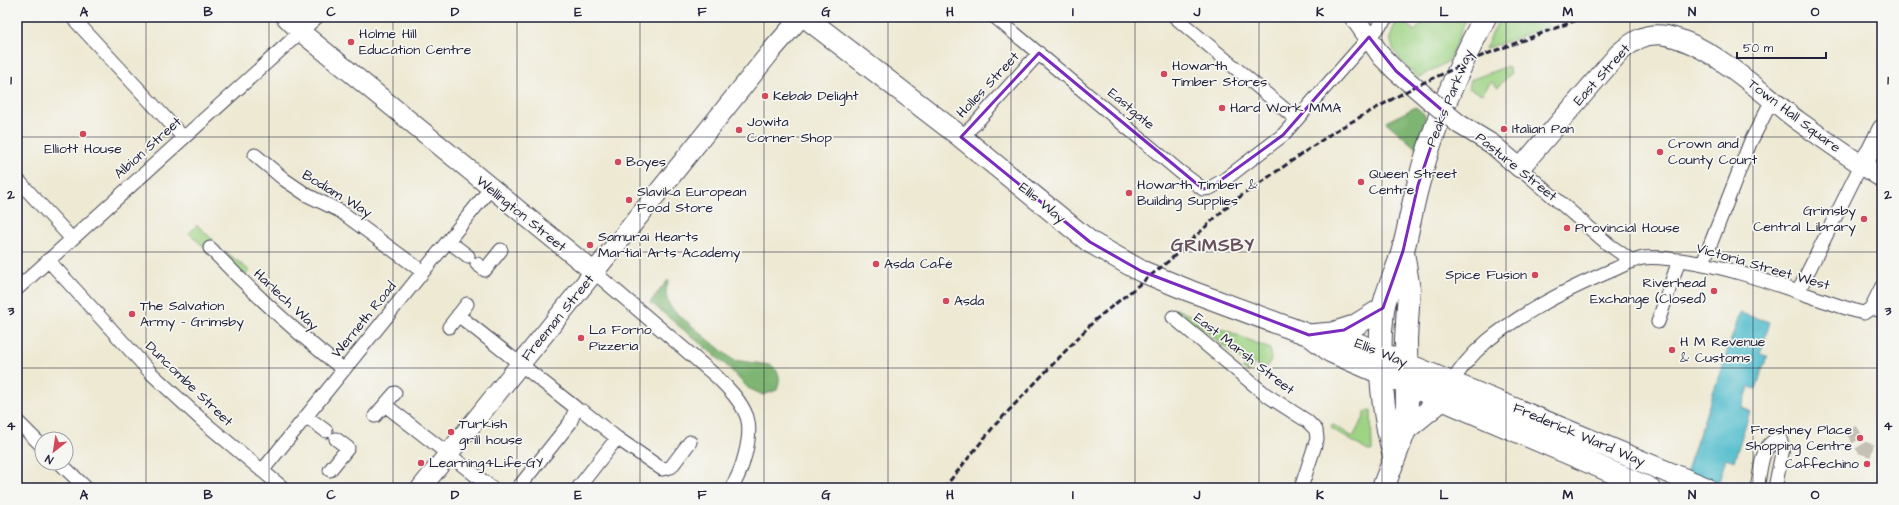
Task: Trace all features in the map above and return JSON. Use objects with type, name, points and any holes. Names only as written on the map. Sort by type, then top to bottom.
[{"type":"highway","name":"Peaks Parkway","points":[[1394,456],[1386,428],[1381,363],[1383,308],[1389,286],[1403,251],[1418,184],[1434,134],[1458,73],[1485,17]]},
{"type":"highway","name":"Peaks Parkway","points":[[1403,251],[1409,290],[1406,339],[1407,375],[1405,430]]},
{"type":"highway","points":[[1382,488],[1405,430]]},
{"type":"main road","name":"Ellis Way","points":[[806,17],[960,137],[1090,242],[1141,271],[1190,291],[1309,335],[1331,352],[1381,363]]},
{"type":"main road","points":[[1332,333],[1354,326],[1383,308]]},
{"type":"main road","name":"Ellis Way","points":[[1309,335],[1332,333],[1381,363],[1407,375],[1442,400]]},
{"type":"main road","name":"Ellis Way","points":[[1407,375],[1452,382]]},
{"type":"main road","name":"Frederick Ward Way","points":[[1452,382],[1706,488]]},
{"type":"main road","points":[[1405,430],[1442,400]]},
{"type":"main road","name":"Frederick Ward Way","points":[[1442,400],[1649,488]]},
{"type":"street","points":[[72,17],[183,137]]},
{"type":"street","name":"Wellington Street","points":[[286,17],[301,32],[490,189],[594,272],[717,377],[732,392],[748,418],[748,436],[743,466],[731,488]]},
{"type":"street","name":"Albion Street","points":[[17,289],[317,17]]},
{"type":"street","name":"Freeman Street","points":[[421,488],[773,48],[801,17]]},
{"type":"street","name":"Eastgate","points":[[995,17],[1179,171],[1203,189],[1210,188],[1224,180],[1282,135],[1296,119]]},
{"type":"street","points":[[1175,17],[1296,119],[1387,17]]},
{"type":"street","name":"Pasture Street","points":[[1354,17],[1379,52],[1396,71],[1431,102],[1459,124],[1492,144],[1608,244],[1632,261]]},
{"type":"street","name":"East Street","points":[[1520,168],[1619,53],[1632,42],[1648,36],[1660,35],[1672,37],[1694,46],[1727,66]]},
{"type":"street","name":"Holles Street","points":[[960,137],[974,125],[1039,53]]},
{"type":"street","name":"Town Hall Square","points":[[1727,66],[1861,165],[1882,178]]},
{"type":"street","points":[[1703,263],[1750,143],[1772,100]]},
{"type":"street","points":[[1798,292],[1861,165],[1872,151],[1882,129]]},
{"type":"street","name":"Bodiam Way","points":[[255,156],[285,180],[307,195],[340,211],[423,272]]},
{"type":"street","points":[[17,179],[72,239]]},
{"type":"street","name":"Werneth Road","points":[[262,471],[490,189]]},
{"type":"street","points":[[448,241],[478,266],[502,250]]},
{"type":"street","name":"Harlech Way","points":[[210,248],[250,289],[310,344],[344,370]]},
{"type":"street","name":"Victoria Street West","points":[[1442,400],[1452,382],[1469,359],[1503,327],[1578,286],[1632,261],[1644,258],[1703,263],[1855,311],[1864,313],[1876,310]]},
{"type":"street","name":"Duncombe Street","points":[[48,260],[152,374],[205,423],[283,488]]},
{"type":"street","points":[[1658,322],[1679,260]]},
{"type":"street","points":[[1876,310],[1882,286]]},
{"type":"street","points":[[449,327],[467,304]]},
{"type":"street","points":[[458,315],[572,403],[576,408],[574,418],[518,488]]},
{"type":"street","name":"East Marsh Street","points":[[1173,317],[1265,394],[1307,421],[1316,430],[1317,439],[1301,488]]},
{"type":"street","points":[[376,416],[395,393]]},
{"type":"street","points":[[385,404],[492,488]]},
{"type":"street","points":[[583,411],[662,469],[671,467],[690,442]]},
{"type":"street","points":[[307,417],[331,435],[351,444],[330,470]]},
{"type":"street","points":[[17,421],[34,438]]},
{"type":"street","points":[[578,488],[618,438]]},
{"type":"street","points":[[1757,488],[1767,445],[1772,440],[1780,439],[1783,448],[1775,488]]},
{"type":"street","points":[[68,471],[86,488]]},
{"type":"highlighted area","points":[[1369,37],[1396,71],[1443,111],[1418,185],[1403,251],[1383,308],[1344,330],[1309,335],[1141,271],[1090,242],[961,137],[1039,53],[1203,189],[1210,188],[1224,180],[1283,135]]},
{"type":"green space","points":[[1427,17],[1467,17],[1449,61],[1418,78],[1394,50],[1391,43],[1391,36],[1394,27],[1400,18],[1415,31]]},
{"type":"green space","points":[[1500,17],[1539,17],[1550,26],[1485,49]]},
{"type":"green space","points":[[1508,66],[1511,73],[1498,87],[1491,82],[1482,94],[1468,88],[1470,80]]},
{"type":"green space","points":[[1416,107],[1424,114],[1426,119],[1416,148],[1386,122]]},
{"type":"green space","points":[[197,225],[213,240],[205,248],[189,233]]},
{"type":"green space","points":[[225,251],[250,271],[245,276],[225,254]]},
{"type":"green space","points":[[668,280],[666,293],[671,308],[733,360],[770,365],[773,367],[779,375],[777,390],[763,395],[748,388],[725,364],[650,302]]},
{"type":"green space","points":[[1176,309],[1270,349],[1271,361],[1264,369],[1255,363],[1249,372],[1243,369],[1246,364],[1197,324],[1194,328],[1174,312]]},
{"type":"green space","points":[[1371,411],[1372,451],[1368,451],[1331,428],[1332,424],[1353,437],[1364,416],[1364,412]]},
{"type":"water","points":[[1740,313],[1770,322],[1760,354],[1767,356],[1756,389],[1749,387],[1742,408],[1750,411],[1734,461],[1726,458],[1717,488],[1681,488]]},
{"type":"tunnel","points":[[1851,429],[1863,448],[1882,453]]},
{"type":"railway","points":[[944,488],[995,425],[1095,320],[1170,260],[1231,203],[1335,131],[1414,87],[1484,55],[1585,17]]},
{"type":"place","name":"Holme Hill Education Centre","points":[[351,42]]},
{"type":"place","name":"Howarth Timber Stores","points":[[1164,74]]},
{"type":"place","name":"Kebab Delight","points":[[765,96]]},
{"type":"place","name":"Hard Work MMA","points":[[1222,108]]},
{"type":"place","name":"Italian Pan","points":[[1504,129]]},
{"type":"place","name":"Jowita Corner Shop","points":[[739,130]]},
{"type":"place","name":"Elliott House","points":[[83,134]]},
{"type":"place","name":"Crown and County Court","points":[[1660,152]]},
{"type":"place","name":"Boyes","points":[[618,162]]},
{"type":"place","name":"Queen Street Centre","points":[[1361,182]]},
{"type":"place","name":"Howarth Timber & Building Supplies","points":[[1129,193]]},
{"type":"place","name":"Slavika European Food Store","points":[[629,200]]},
{"type":"place","name":"Grimsby Central Library","points":[[1864,219]]},
{"type":"place","name":"Provincial House","points":[[1567,228]]},
{"type":"place","name":"Samurai Hearts Martial Arts Academy","points":[[590,245]]},
{"type":"place","name":"Asda Café","points":[[876,264]]},
{"type":"place","name":"Spice Fusion","points":[[1535,275]]},
{"type":"place","name":"Riverhead Exchange (Closed)","points":[[1714,291]]},
{"type":"place","name":"Asda","points":[[946,301]]},
{"type":"place","name":"The Salvation Army - Grimsby","points":[[132,314]]},
{"type":"place","name":"La Forno Pizzeria","points":[[581,338]]},
{"type":"place","name":"H M Revenue & Customs","points":[[1672,350]]},
{"type":"place","name":"Turkish grill house","points":[[451,432]]},
{"type":"place","name":"Freshney Place Shopping Centre","points":[[1860,438]]},
{"type":"place","name":"Learning4Life-GY","points":[[421,463]]},
{"type":"place","name":"Caffechino","points":[[1867,464]]},
{"type":"district","name":"GRIMSBY","points":[[1213,245]]}]
